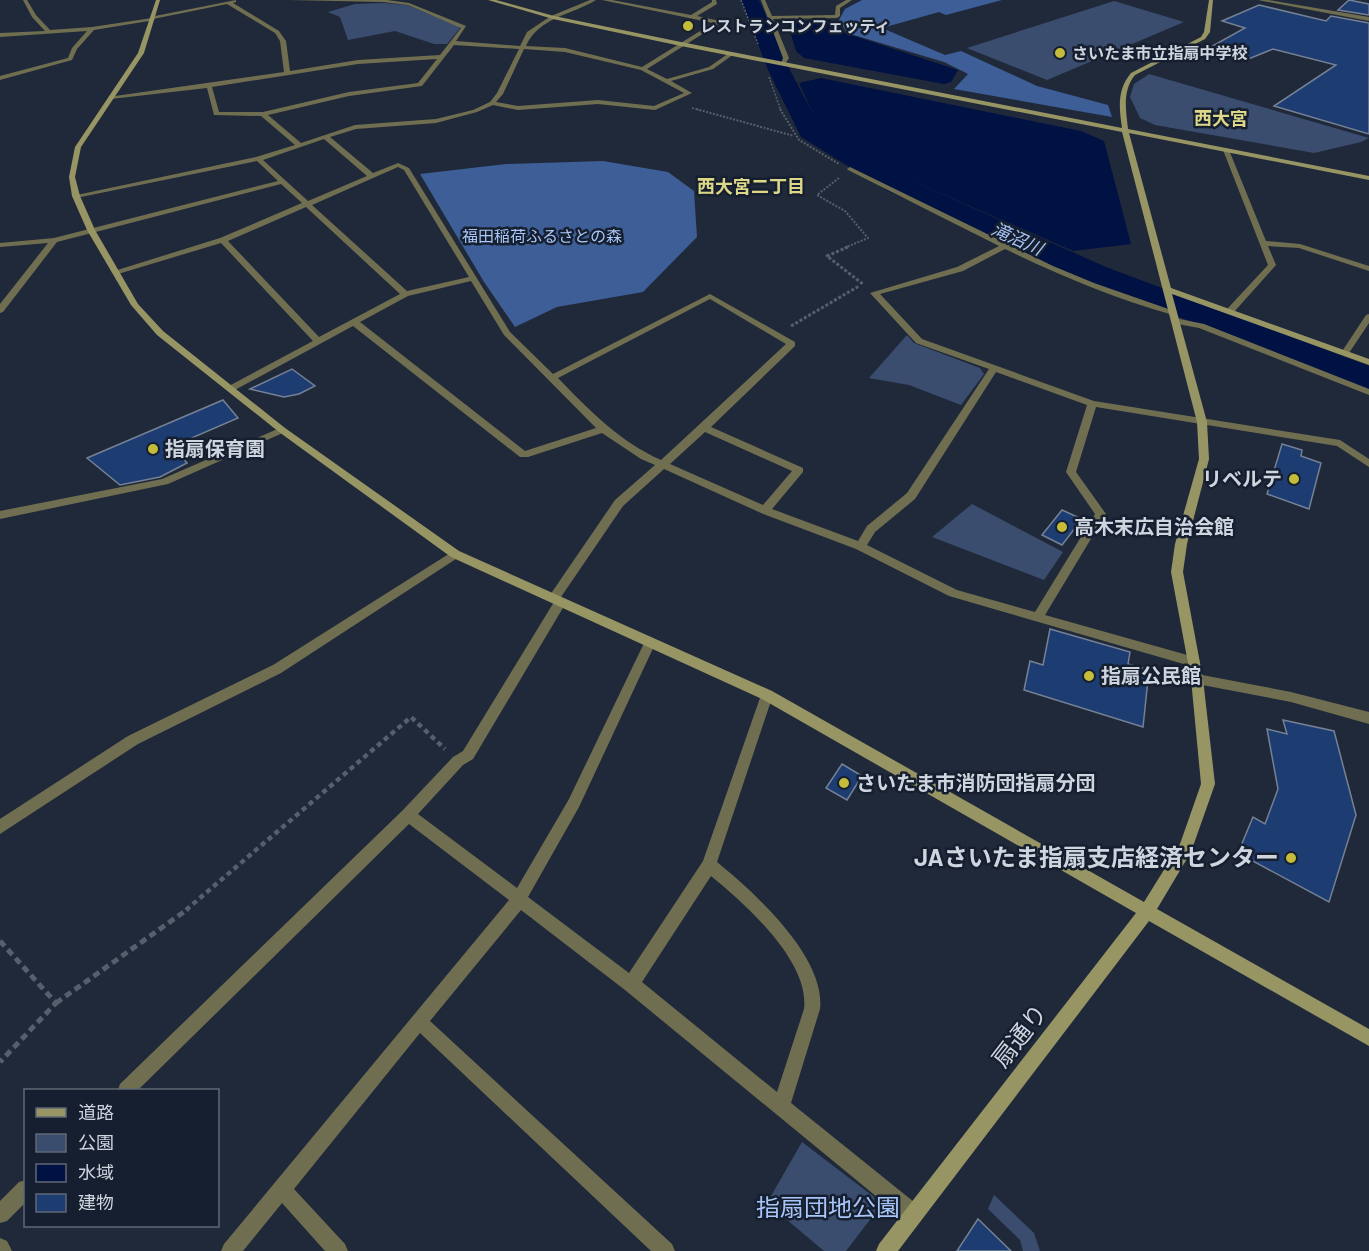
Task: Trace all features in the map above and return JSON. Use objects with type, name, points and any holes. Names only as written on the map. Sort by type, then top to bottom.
[{"type":"street","points":[[25,0],[34,16],[48,31]]},
{"type":"street","points":[[158,0],[141,53],[78,147],[72,177],[76,196],[90,230],[148,321],[282,430],[455,554],[767,695],[1369,1038]]},
{"type":"street","points":[[0,35],[92,29],[152,19],[236,0]]},
{"type":"street","points":[[209,86],[216,114],[263,114],[349,94],[420,85],[464,27],[409,4],[291,0]]},
{"type":"street","points":[[490,0],[553,17],[681,44],[1369,178]]},
{"type":"street","points":[[76,196],[258,159],[355,127],[457,117],[492,103],[500,94],[529,33],[553,17],[594,0]]},
{"type":"street","points":[[604,0],[718,21],[643,69]]},
{"type":"street","points":[[692,17],[715,3],[714,0]]},
{"type":"street","points":[[763,0],[786,58],[783,64]]},
{"type":"street","points":[[771,18],[837,16],[838,7],[850,0]]},
{"type":"street","name":"扇通り","points":[[886,1251],[912,1213],[1147,911],[1186,848],[1208,784],[1197,679],[1177,572],[1181,544],[1204,459],[1202,422],[1125,130],[1122,91],[1126,81],[1147,65],[1203,38],[1207,32],[1211,0]]},
{"type":"street","points":[[1260,0],[1369,19]]},
{"type":"street","points":[[228,2],[277,32],[283,41],[287,75]]},
{"type":"street","points":[[645,8],[652,4]]},
{"type":"street","points":[[0,78],[70,59],[74,49],[92,29]]},
{"type":"street","points":[[454,43],[565,50],[643,69],[689,93],[655,108],[598,102],[518,108],[492,103]]},
{"type":"street","points":[[666,81],[711,68],[732,54]]},
{"type":"street","points":[[111,97],[287,75],[358,62],[442,57]]},
{"type":"street","points":[[263,114],[301,146]]},
{"type":"street","points":[[324,136],[372,176]]},
{"type":"street","points":[[1226,150],[1272,265],[1231,310]]},
{"type":"street","points":[[258,159],[305,205],[405,294]]},
{"type":"street","points":[[115,272],[223,240],[398,165],[407,168],[507,333],[603,429],[660,466],[765,510],[860,546],[953,593],[1194,662]]},
{"type":"street","points":[[850,170],[1073,276],[1146,305],[1173,313],[1369,392]]},
{"type":"street","points":[[0,245],[54,240],[282,182]]},
{"type":"street","points":[[0,310],[54,240]]},
{"type":"street","points":[[223,240],[318,341]]},
{"type":"street","points":[[1263,243],[1300,246],[1369,268]]},
{"type":"street","points":[[1007,245],[960,269],[874,293],[919,340],[1092,404],[1340,443],[1369,464]]},
{"type":"street","points":[[230,389],[405,294],[474,279]]},
{"type":"street","points":[[1167,291],[1231,310],[1369,362]]},
{"type":"street","points":[[127,1089],[408,815],[458,761],[468,755],[558,600],[619,503],[704,429],[792,344],[710,296],[553,378]]},
{"type":"street","points":[[1345,353],[1369,317]]},
{"type":"street","points":[[354,322],[524,455],[603,429]]},
{"type":"street","points":[[860,546],[871,529],[911,496],[994,368]]},
{"type":"street","points":[[1037,618],[1101,514],[1071,471],[1092,404]]},
{"type":"street","points":[[704,429],[799,470],[765,510]]},
{"type":"street","points":[[0,515],[164,482],[282,430]]},
{"type":"street","points":[[0,827],[133,740],[277,669],[455,554]]},
{"type":"street","points":[[231,1251],[421,1023],[518,901],[574,803],[650,642]]},
{"type":"street","points":[[1197,679],[1291,697],[1369,718]]},
{"type":"street","points":[[630,984],[709,865],[767,695]]},
{"type":"street","points":[[408,815],[630,984],[912,1213]]},
{"type":"street","points":[[709,865],[749,898],[803,966],[814,1002],[781,1106]]},
{"type":"street","points":[[421,1023],[665,1251]]},
{"type":"street","points":[[282,1190],[338,1251]]},
{"type":"street","points":[[0,1214],[24,1191]]},
{"type":"path","points":[[741,0],[767,61],[783,121],[795,136],[820,155],[850,170],[817,195],[845,211],[868,238],[827,256],[874,293]]},
{"type":"path","points":[[668,102],[730,117],[766,131],[795,136]]},
{"type":"path","points":[[777,334],[862,284]]},
{"type":"path","points":[[0,1062],[56,1004],[202,899],[411,717],[458,761]]},
{"type":"path","points":[[0,941],[56,1004]]},
{"type":"green space","points":[[862,0],[1002,0],[946,15],[939,12],[882,28],[945,55],[961,51],[1037,86],[1108,105],[1112,117],[954,89],[968,74],[944,62],[847,33],[839,20],[845,9]]},
{"type":"green space","points":[[1114,1],[1184,22],[1047,80],[967,48]]},
{"type":"green space","points":[[355,4],[407,5],[461,27],[447,44],[434,44],[395,31],[348,40],[340,17],[328,12]]},
{"type":"green space","points":[[1149,74],[1369,138],[1314,153],[1155,125],[1140,118],[1130,97],[1134,84]]},
{"type":"green space","name":"福田稲荷ふるさとの森","points":[[603,161],[668,172],[694,191],[697,237],[643,292],[557,307],[515,327],[484,282],[420,174],[506,164]]},
{"type":"green space","points":[[907,335],[914,343],[980,368],[984,374],[961,405],[909,385],[869,378]]},
{"type":"green space","points":[[972,504],[1063,552],[1044,580],[932,537]]},
{"type":"green space","name":"指扇団地公園","points":[[802,1142],[874,1197],[875,1213],[846,1251],[824,1251],[767,1203]]},
{"type":"green space","points":[[994,1195],[1034,1233],[1040,1251],[1023,1251],[1020,1240],[988,1209]]},
{"type":"water","points":[[830,20],[845,33],[958,70],[951,82],[944,84],[804,58],[796,51],[787,22]]},
{"type":"water","points":[[821,78],[1081,131],[1104,141],[1131,244],[1073,251],[867,161],[821,131],[799,83]]},
{"type":"building","points":[[1349,0],[1369,4],[1369,15],[1338,10]]},
{"type":"building","points":[[1259,5],[1326,21],[1331,16],[1369,23],[1369,134],[1274,106],[1336,65],[1273,49],[1246,60],[1207,49],[1245,28],[1222,21]]},
{"type":"building","points":[[292,369],[315,386],[299,394],[284,397],[250,389]]},
{"type":"building","points":[[223,400],[238,418],[173,446],[187,463],[160,477],[120,485],[87,458]]},
{"type":"building","name":"リベルテ","points":[[1282,444],[1302,450],[1301,456],[1321,463],[1309,509],[1267,494]]},
{"type":"building","points":[[1062,510],[1082,519],[1062,545],[1042,535]]},
{"type":"building","points":[[1050,629],[1130,652],[1128,664],[1149,670],[1143,727],[1024,690],[1030,661],[1043,665]]},
{"type":"building","points":[[1283,720],[1334,731],[1356,815],[1329,902],[1238,853],[1253,817],[1265,824],[1278,789],[1267,729],[1287,734]]},
{"type":"building","points":[[842,764],[862,776],[847,800],[826,788]]},
{"type":"building","points":[[978,1219],[1011,1251],[957,1251]]},
{"type":"waterway","name":"滝沼川","points":[[750,0],[779,70],[810,132],[898,185],[1095,274],[1369,378]]},
{"type":"place","name":"レストランコンフェッティ","points":[[688,26]]},
{"type":"place","name":"さいたま市立指扇中学校","points":[[1060,53]]},
{"type":"place","name":"指扇保育園","points":[[153,449]]},
{"type":"place","name":"リベルテ","points":[[1294,479]]},
{"type":"place","name":"高木末広自治会館","points":[[1062,527]]},
{"type":"place","name":"指扇公民館","points":[[1089,676]]},
{"type":"place","name":"さいたま市消防団指扇分団","points":[[844,783]]},
{"type":"place","name":"JAさいたま指扇支店経済センター","points":[[1291,858]]},
{"type":"district","name":"西大宮","points":[[1221,119]]},
{"type":"district","name":"西大宮二丁目","points":[[751,187]]}]
